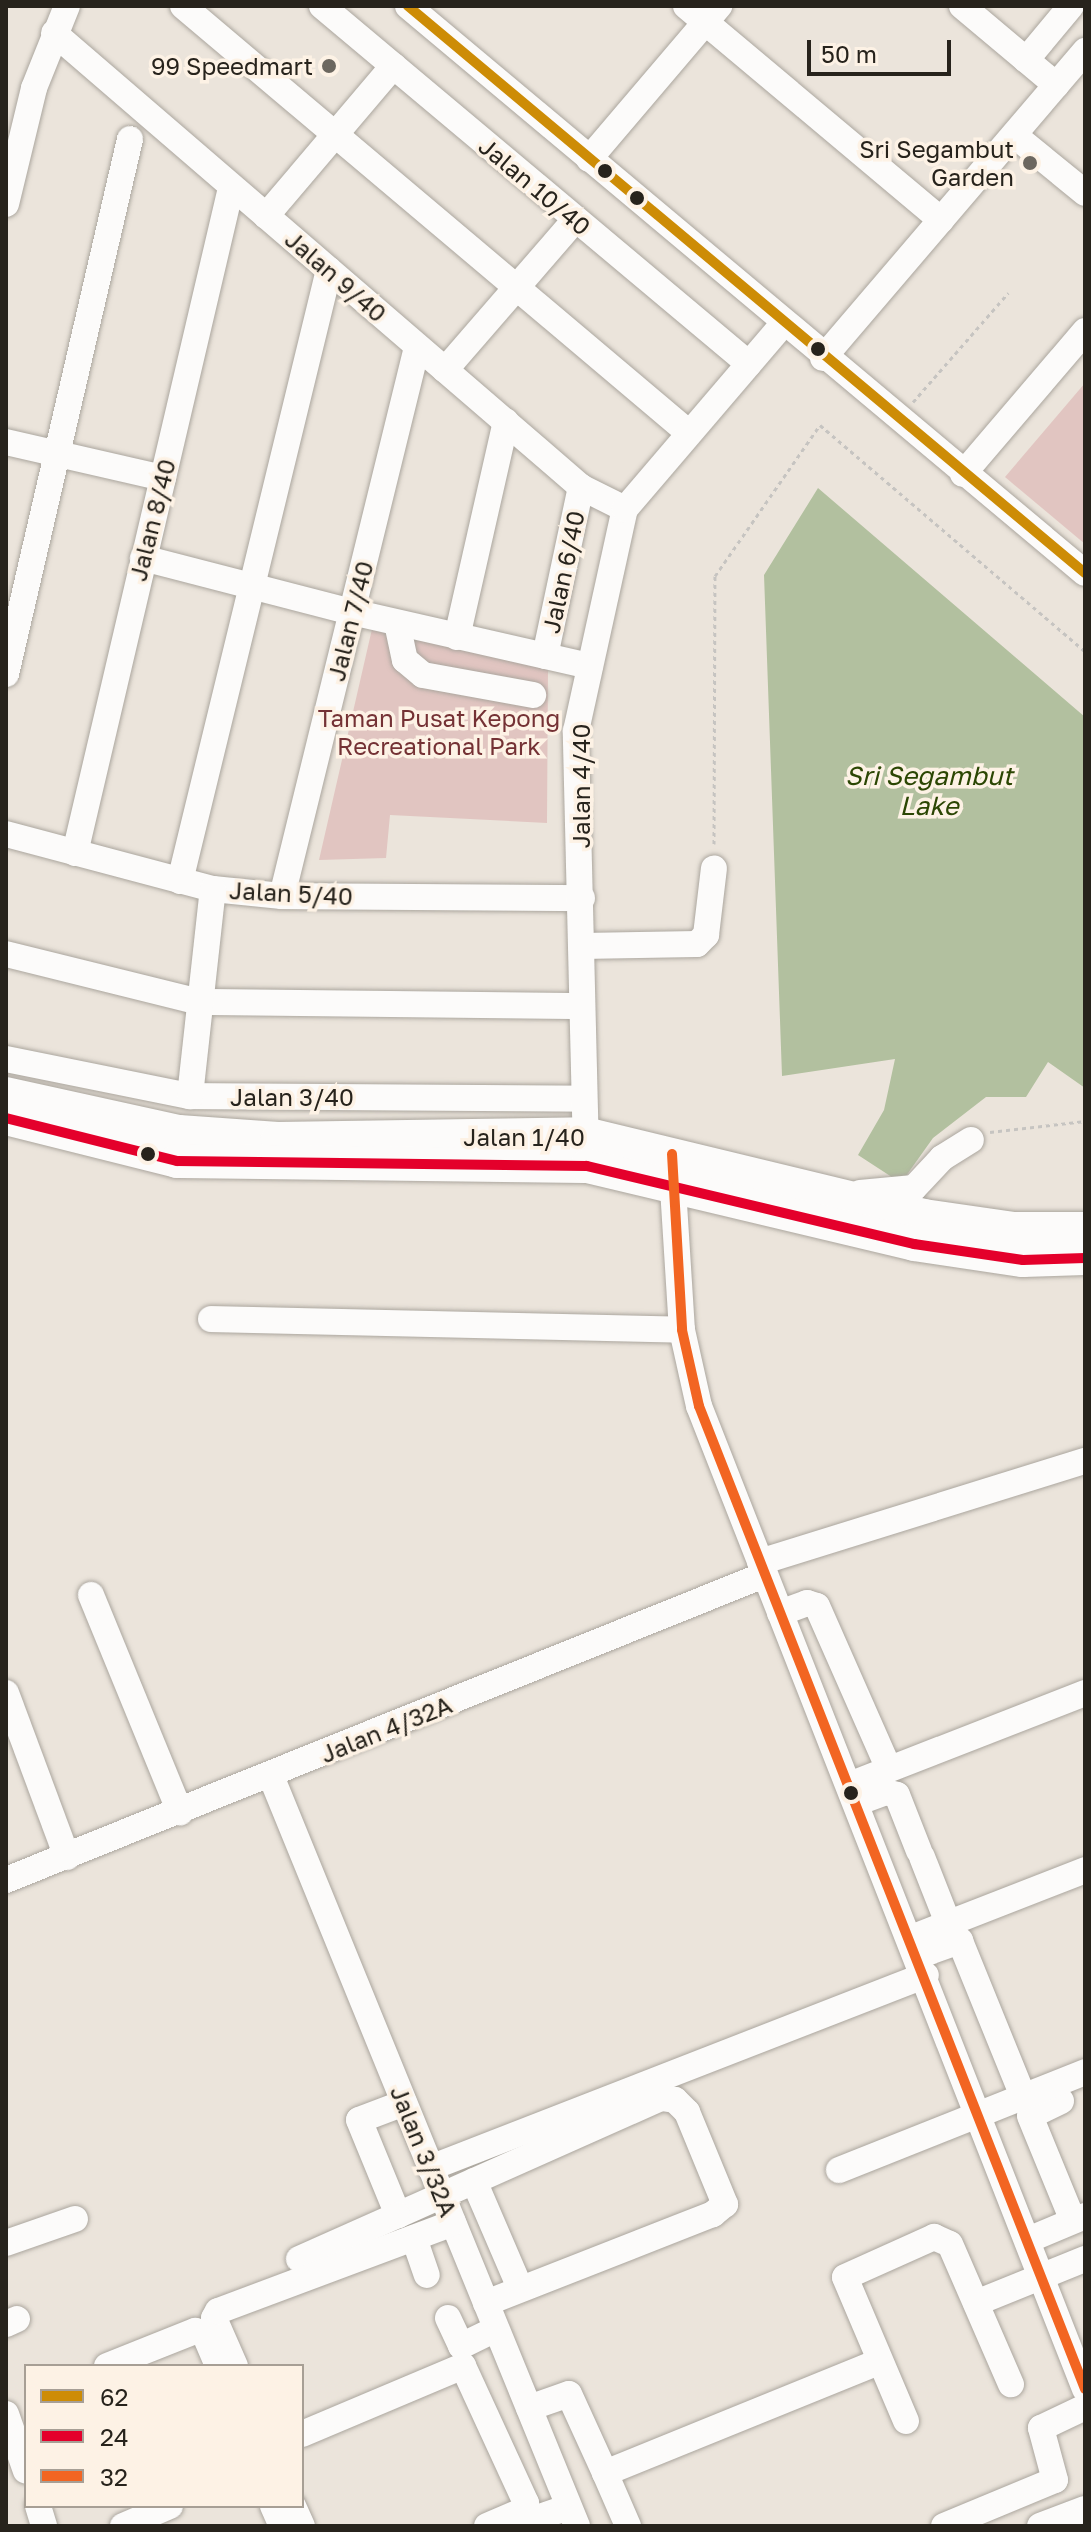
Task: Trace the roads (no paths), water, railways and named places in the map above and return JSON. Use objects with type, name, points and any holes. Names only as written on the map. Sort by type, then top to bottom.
[{"type":"main road","name":"Jalan 1/40","points":[[6,1094],[179,1132],[278,1139],[586,1150],[672,1169],[825,1193],[924,1216],[1014,1229],[1085,1229]]},
{"type":"main road","name":"Jalan 1/40","points":[[6,1118],[177,1161],[586,1150]]},
{"type":"main road","name":"Jalan 1/40","points":[[672,1169],[914,1244],[1023,1260],[1085,1258]]},
{"type":"street","points":[[6,204],[34,88],[67,6]]},
{"type":"street","points":[[183,6],[689,433]]},
{"type":"street","name":"Jalan 10/40","points":[[322,6],[749,364]]},
{"type":"street","points":[[408,6],[823,358],[1085,573]]},
{"type":"street","points":[[963,6],[1056,85]]},
{"type":"street","points":[[1026,60],[1071,6]]},
{"type":"street","points":[[589,159],[704,12],[941,220]]},
{"type":"street","name":"Jalan 9/40","points":[[54,33],[581,487],[625,509]]},
{"type":"street","points":[[823,358],[1085,51]]},
{"type":"street","points":[[266,216],[393,66]]},
{"type":"street","points":[[1014,135],[1085,193]]},
{"type":"street","points":[[6,674],[130,139]]},
{"type":"street","name":"Jalan 8/40","points":[[75,853],[231,188]]},
{"type":"street","points":[[445,370],[575,220]]},
{"type":"street","points":[[180,881],[329,270]]},
{"type":"street","name":"Jalan 4/40","points":[[586,1150],[582,1099],[582,898],[576,731],[625,509],[783,324]]},
{"type":"street","points":[[963,474],[1085,331]]},
{"type":"street","name":"Jalan 7/40","points":[[282,896],[417,347]]},
{"type":"street","points":[[457,637],[506,422]]},
{"type":"street","points":[[6,442],[163,478]]},
{"type":"street","name":"Jalan 6/40","points":[[545,656],[581,487]]},
{"type":"street","points":[[143,558],[397,623],[590,666]]},
{"type":"street","points":[[397,623],[412,669],[533,695]]},
{"type":"street","name":"Jalan 5/40","points":[[6,834],[213,889],[282,896],[582,898]]},
{"type":"street","points":[[581,946],[697,944],[706,935],[714,868]]},
{"type":"street","points":[[190,1096],[213,889]]},
{"type":"street","points":[[6,954],[200,1002],[581,1006]]},
{"type":"street","name":"Jalan 3/40","points":[[6,1059],[190,1096],[582,1099]]},
{"type":"street","points":[[825,1193],[889,1193],[914,1188],[942,1158],[971,1140]]},
{"type":"street","points":[[672,1169],[682,1330],[699,1406],[918,1956],[1085,2389]]},
{"type":"street","points":[[211,1319],[682,1330]]},
{"type":"street","name":"Jalan 4/32A","points":[[6,1880],[271,1776],[762,1568],[1085,1461]]},
{"type":"street","points":[[91,1595],[180,1812]]},
{"type":"street","points":[[780,1613],[807,1603],[817,1606],[889,1769]]},
{"type":"street","points":[[6,1693],[67,1857]]},
{"type":"street","points":[[852,1794],[889,1769],[1085,1693]]},
{"type":"street","name":"Jalan 3/32A","points":[[271,1776],[573,2516]]},
{"type":"street","points":[[852,1794],[886,1792],[897,1795],[948,1923]]},
{"type":"street","points":[[918,1956],[948,1923],[1085,1870]]},
{"type":"street","points":[[430,2168],[918,1956],[960,1941],[1024,2099]]},
{"type":"street","points":[[839,2170],[981,2117],[1085,2072]]},
{"type":"street","points":[[1028,2240],[1079,2219],[1030,2116],[1085,2092]]},
{"type":"street","points":[[299,2259],[661,2098],[675,2100],[687,2112],[725,2204],[720,2210],[486,2303]]},
{"type":"street","points":[[398,2215],[359,2120],[404,2103]]},
{"type":"street","points":[[474,2181],[520,2288]]},
{"type":"street","points":[[6,2243],[75,2219]]},
{"type":"street","points":[[234,2364],[214,2318],[218,2311],[453,2223]]},
{"type":"street","points":[[906,2421],[846,2285],[851,2271],[943,2237],[1011,2384]]},
{"type":"street","points":[[414,2238],[427,2275]]},
{"type":"street","points":[[976,2303],[1084,2262]]},
{"type":"street","points":[[448,2318],[461,2346],[496,2329]]},
{"type":"street","points":[[112,2364],[200,2331],[217,2364]]},
{"type":"street","points":[[471,2378],[509,2360]]},
{"type":"street","points":[[605,2473],[879,2362]]},
{"type":"street","points":[[304,2433],[459,2365],[471,2378],[526,2503],[522,2511],[487,2526]]},
{"type":"street","points":[[529,2408],[569,2394],[628,2526]]},
{"type":"street","points":[[944,2526],[1055,2480],[1041,2428],[1085,2407]]},
{"type":"street","points":[[6,2414],[24,2465]]},
{"type":"street","points":[[123,2526],[165,2508]]},
{"type":"street","points":[[1040,2526],[1085,2509]]},
{"type":"street","points":[[525,2524],[573,2516]]},
{"type":"water","name":"Sri Segambut Lake","points":[[818,488],[1085,717],[1085,1088],[1048,1062],[1026,1097],[986,1097],[933,1138],[901,1183],[858,1155],[884,1110],[895,1059],[782,1076],[764,575]]},
{"type":"place","name":"99 Speedmart","points":[[329,66]]},
{"type":"place","name":"Sri Segambut Garden","points":[[1030,163]]},
{"type":"park label","name":"Taman Pusat Kepong Recreational Park","points":[[439,732]]}]
